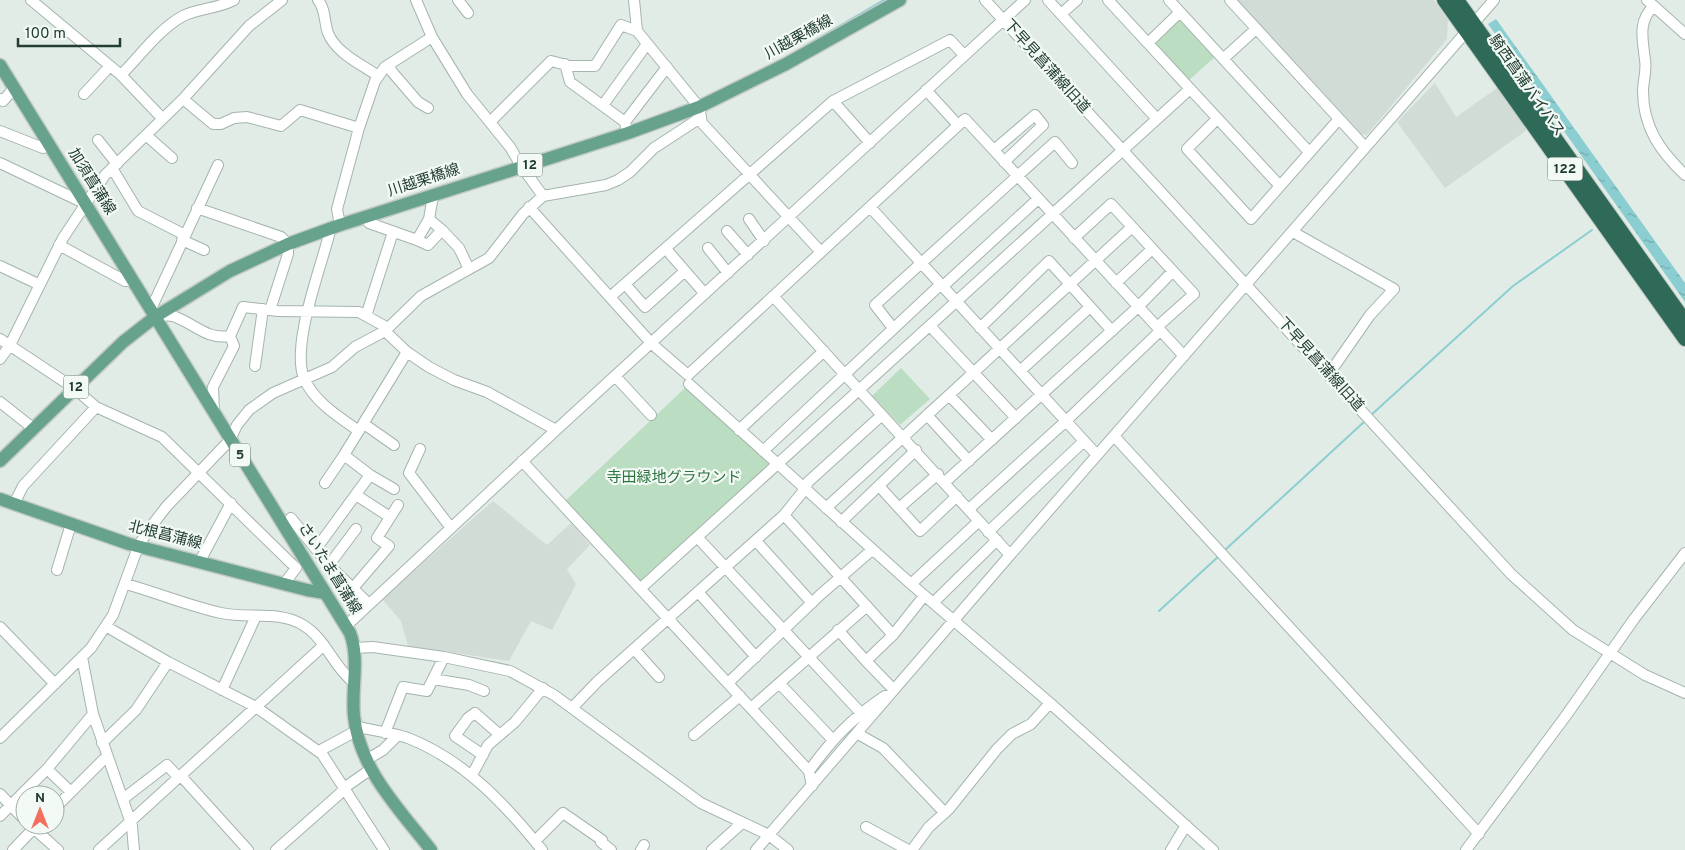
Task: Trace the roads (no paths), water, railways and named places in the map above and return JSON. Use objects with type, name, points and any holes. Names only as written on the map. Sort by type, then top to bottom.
[{"type":"highway","name":"騎西菖蒲バイパス","points":[[1444,0],[1470,28],[1685,321]]},
{"type":"highway","name":"騎西菖蒲バイパス","points":[[1456,0],[1470,28],[1685,339]]},
{"type":"main road","name":"川越栗橋線","points":[[0,461],[153,313],[230,272],[288,244],[365,217],[522,168],[626,128],[699,111],[898,0]]},
{"type":"main road","name":"加須菖蒲線","points":[[0,65],[153,313]]},
{"type":"main road","name":"さいたま菖蒲線","points":[[153,313],[346,626],[355,648],[356,728],[369,764],[431,850]]},
{"type":"main road","name":"北根菖蒲線","points":[[0,499],[138,547],[325,593]]},
{"type":"street","points":[[31,0],[121,75],[162,118]]},
{"type":"street","points":[[121,75],[173,23],[185,15],[234,0]]},
{"type":"street","points":[[0,359],[10,345],[38,284],[59,245],[105,175],[147,136],[162,118],[183,100],[249,26],[282,0]]},
{"type":"street","points":[[318,0],[324,12],[327,31],[334,45],[378,76]]},
{"type":"street","points":[[416,0],[432,37],[467,94],[510,147],[522,168],[543,196]]},
{"type":"street","points":[[458,0],[468,13]]},
{"type":"street","points":[[634,0],[637,31]]},
{"type":"street","name":"下早見菖蒲線旧道","points":[[985,0],[1121,151],[1247,285],[1511,574],[1573,630],[1645,675],[1685,693]]},
{"type":"street","points":[[346,626],[522,461],[652,344],[1025,0]]},
{"type":"street","points":[[1048,0],[1157,119]]},
{"type":"street","points":[[1061,14],[1077,0]]},
{"type":"street","points":[[1108,0],[1280,186]]},
{"type":"street","points":[[1169,0],[1309,152]]},
{"type":"street","points":[[1230,0],[1365,146]]},
{"type":"street","points":[[756,850],[858,734],[1010,555],[1293,232],[1365,146],[1494,0]]},
{"type":"street","points":[[1685,34],[1650,3],[1641,40],[1646,62],[1643,85],[1645,116],[1658,146],[1685,175]]},
{"type":"street","points":[[1148,43],[1180,12]]},
{"type":"street","points":[[490,122],[551,61],[594,66],[621,25],[637,31],[699,111],[702,123],[752,174],[822,252]]},
{"type":"street","points":[[1223,59],[1256,29]]},
{"type":"street","points":[[394,445],[327,410],[304,380],[300,360],[308,310],[329,236],[334,228],[337,209],[359,128],[378,76],[386,66],[432,37]]},
{"type":"street","points":[[610,297],[833,101],[950,40],[964,55]]},
{"type":"street","points":[[603,105],[647,44]]},
{"type":"street","points":[[565,64],[570,82],[603,105],[626,128],[667,68]]},
{"type":"street","points":[[84,94],[110,66]]},
{"type":"street","points":[[386,66],[418,102],[428,108]]},
{"type":"street","points":[[0,99],[3,101],[14,88]]},
{"type":"street","points":[[638,586],[698,538],[1190,89]]},
{"type":"street","points":[[926,90],[958,125]]},
{"type":"street","points":[[183,100],[214,124],[221,124],[234,118],[247,117],[281,126],[300,110],[359,128]]},
{"type":"street","points":[[833,101],[870,143]]},
{"type":"street","points":[[0,738],[82,657],[107,627],[126,584],[138,547],[158,517],[230,440],[237,425],[249,410],[273,393],[327,370],[355,347],[386,330],[421,296],[489,258],[529,207],[543,196],[606,185],[618,180],[630,172],[654,148],[697,120],[699,111]]},
{"type":"street","points":[[994,150],[1034,115],[1043,125],[1004,162]]},
{"type":"street","points":[[529,207],[652,344],[688,375],[965,119],[1184,356]]},
{"type":"street","points":[[1217,119],[1187,149],[1251,219],[1339,119]]},
{"type":"street","points":[[0,131],[43,148],[50,146]]},
{"type":"street","points":[[147,136],[172,158]]},
{"type":"street","points":[[98,140],[115,166],[138,211],[204,250]]},
{"type":"street","points":[[893,328],[875,305],[920,263],[1055,142],[1072,163]]},
{"type":"street","points":[[0,163],[86,204]]},
{"type":"street","points":[[218,166],[184,237],[153,313],[172,315],[205,334],[219,338],[230,336]]},
{"type":"street","points":[[417,240],[429,219],[433,196]]},
{"type":"street","points":[[763,451],[893,328],[1038,199]]},
{"type":"street","points":[[968,509],[1066,421],[1194,294],[1111,204],[1074,238]]},
{"type":"street","points":[[870,207],[1098,455]]},
{"type":"street","points":[[197,208],[281,237],[288,244],[288,254],[267,309],[255,366]]},
{"type":"street","points":[[365,217],[369,223],[428,245],[442,230]]},
{"type":"street","points":[[429,219],[459,248],[469,268]]},
{"type":"street","points":[[749,219],[764,241]]},
{"type":"street","points":[[826,508],[1132,227]]},
{"type":"street","points":[[727,231],[748,255]]},
{"type":"street","points":[[366,316],[392,232]]},
{"type":"street","points":[[1293,232],[1394,289],[1370,315],[1328,374]]},
{"type":"street","points":[[59,245],[124,281],[133,281]]},
{"type":"street","points":[[708,248],[728,272]]},
{"type":"street","points":[[666,249],[705,294]]},
{"type":"street","points":[[1116,283],[1152,249]]},
{"type":"street","points":[[980,328],[1049,261],[1112,331]]},
{"type":"street","points":[[0,266],[38,284]]},
{"type":"street","points":[[625,284],[645,307],[685,272]]},
{"type":"street","points":[[945,482],[1112,331],[1173,272]]},
{"type":"street","points":[[773,296],[938,474],[1010,555]]},
{"type":"street","points":[[214,413],[213,387],[234,346],[230,336],[243,307],[359,312],[386,330],[407,352],[454,380],[487,392],[556,430]]},
{"type":"street","points":[[1020,371],[1090,307]]},
{"type":"street","points":[[930,326],[1016,418]]},
{"type":"street","points":[[0,339],[74,388],[96,407],[162,437],[296,568],[284,584]]},
{"type":"street","points":[[325,483],[407,352]]},
{"type":"street","points":[[739,430],[824,352]]},
{"type":"street","points":[[615,376],[651,415]]},
{"type":"street","points":[[689,384],[872,550],[1050,702],[1214,850]]},
{"type":"street","points":[[949,395],[992,440]]},
{"type":"street","points":[[0,402],[34,429]]},
{"type":"street","points":[[14,504],[23,486],[96,407]]},
{"type":"street","points":[[572,708],[668,618],[756,542],[784,515],[805,489],[808,482],[882,415]]},
{"type":"street","points":[[927,415],[969,461]]},
{"type":"street","points":[[1114,436],[1479,834]]},
{"type":"street","points":[[988,532],[1084,441]]},
{"type":"street","points":[[420,450],[409,473],[451,528]]},
{"type":"street","points":[[841,522],[916,450]]},
{"type":"street","points":[[344,455],[370,475],[394,489]]},
{"type":"street","points":[[522,461],[809,771],[812,786]]},
{"type":"street","points":[[899,508],[938,474]]},
{"type":"street","points":[[316,549],[370,475]]},
{"type":"street","points":[[879,486],[920,531],[957,496]]},
{"type":"street","points":[[356,495],[390,517]]},
{"type":"street","points":[[200,561],[231,503]]},
{"type":"street","points":[[353,588],[389,546],[377,538],[398,505]]},
{"type":"street","points":[[784,515],[893,635]]},
{"type":"street","points":[[291,518],[329,566],[369,604]]},
{"type":"street","points":[[911,584],[979,521]]},
{"type":"street","points":[[57,570],[71,524]]},
{"type":"street","points":[[329,566],[356,529]]},
{"type":"street","points":[[698,538],[860,712]]},
{"type":"street","points":[[933,604],[997,540]]},
{"type":"street","points":[[756,542],[812,603]]},
{"type":"street","points":[[728,683],[812,603],[872,550]]},
{"type":"street","points":[[1466,850],[1685,553]]},
{"type":"street","points":[[126,584],[222,613],[279,616],[290,619],[314,633],[341,672],[354,682]]},
{"type":"street","points":[[698,592],[756,657]]},
{"type":"street","points":[[866,661],[893,635],[924,596]]},
{"type":"street","points":[[751,708],[867,606]]},
{"type":"street","points":[[222,690],[256,616]]},
{"type":"street","points":[[0,627],[55,684]]},
{"type":"street","points":[[107,627],[168,662],[256,707],[319,751],[384,850]]},
{"type":"street","points":[[838,630],[894,690]]},
{"type":"street","points":[[99,850],[324,645]]},
{"type":"street","points":[[355,648],[373,647],[444,657],[510,671],[543,688],[572,708],[701,803],[769,835],[788,850]]},
{"type":"street","points":[[634,649],[659,677]]},
{"type":"street","points":[[82,657],[93,714],[106,757],[130,821],[134,836],[134,850]]},
{"type":"street","points":[[384,733],[403,687],[427,691],[444,657]]},
{"type":"street","points":[[102,743],[136,710],[168,662]]},
{"type":"street","points":[[433,679],[469,685],[484,691]]},
{"type":"street","points":[[780,684],[832,739]]},
{"type":"street","points":[[472,775],[488,745],[515,722],[543,688]]},
{"type":"street","points":[[809,771],[832,739],[860,712],[894,690]]},
{"type":"street","points":[[694,735],[740,696]]},
{"type":"street","points":[[866,827],[910,850],[929,827],[945,813],[1012,734],[1031,724],[1050,702]]},
{"type":"street","points":[[0,816],[46,769],[93,714]]},
{"type":"street","points":[[482,755],[455,736],[468,718],[475,714],[500,734]]},
{"type":"street","points":[[319,751],[356,728],[407,738],[437,753],[472,775],[508,809],[538,847],[564,813],[602,840],[601,842],[611,850]]},
{"type":"street","points":[[858,734],[882,748],[945,813]]},
{"type":"street","points":[[276,850],[344,788],[397,736]]},
{"type":"street","points":[[65,798],[106,757]]},
{"type":"street","points":[[123,799],[167,765],[248,850]]},
{"type":"street","points":[[46,769],[71,792]]},
{"type":"street","points":[[0,794],[15,810]]},
{"type":"street","points":[[712,850],[742,823]]},
{"type":"street","points":[[1171,850],[1186,825]]},
{"type":"street","points":[[13,850],[26,835]]},
{"type":"street","points":[[43,835],[58,850]]},
{"type":"water","points":[[1496,19],[1685,283],[1685,302],[1488,24]]},
{"type":"waterway","points":[[805,46],[884,0]]},
{"type":"waterway","points":[[677,108],[692,103]]},
{"type":"waterway","points":[[342,218],[443,186]]},
{"type":"waterway","points":[[1370,416],[1513,286],[1592,230]]},
{"type":"waterway","points":[[1225,550],[1365,421]]},
{"type":"waterway","points":[[1159,611],[1220,555]]},
{"type":"park label","name":"寺田緑地グラウンド","points":[[674,478]]}]
